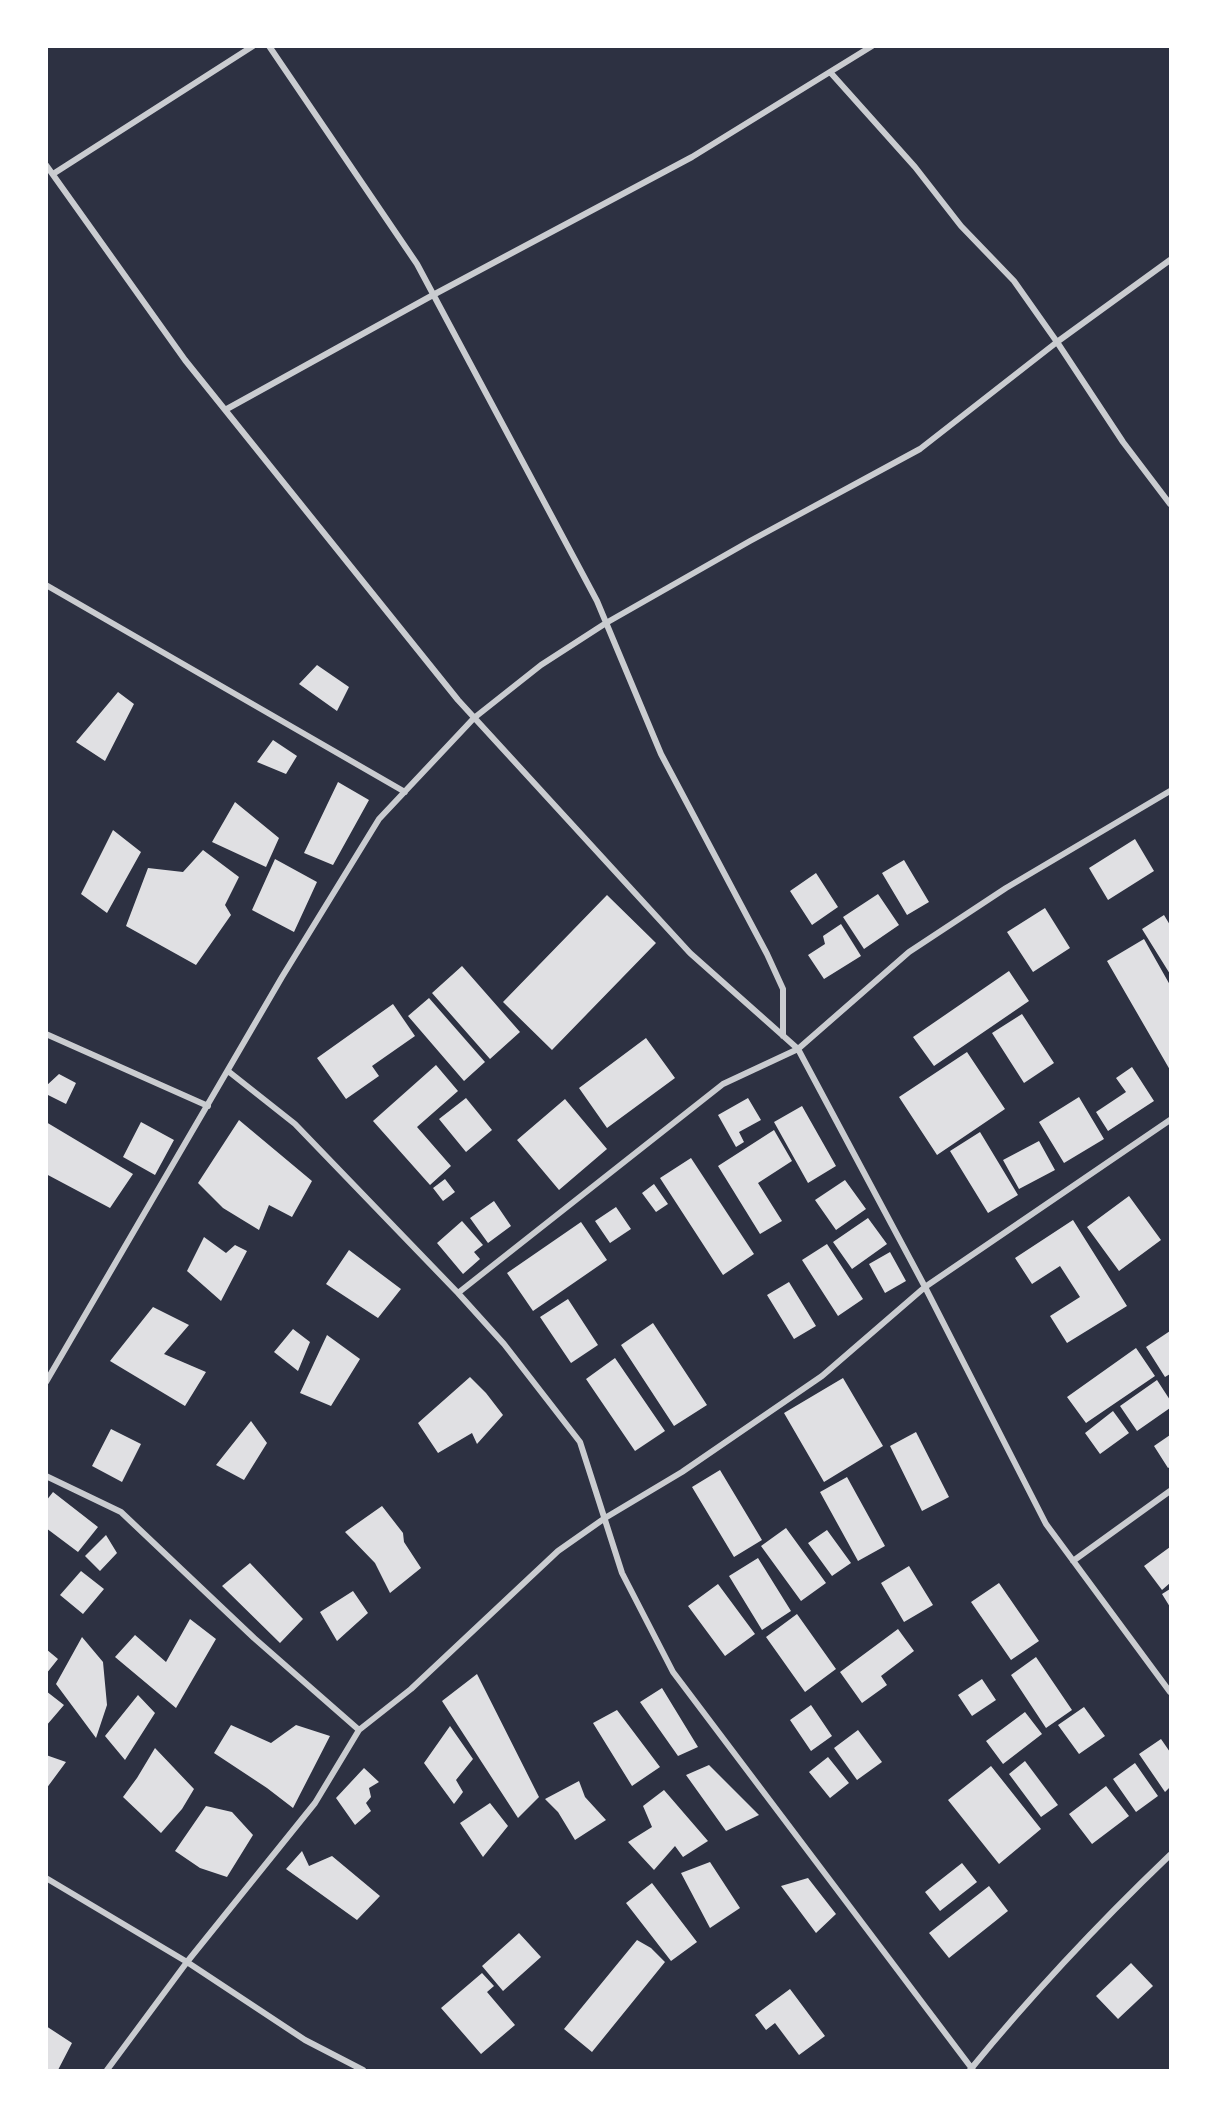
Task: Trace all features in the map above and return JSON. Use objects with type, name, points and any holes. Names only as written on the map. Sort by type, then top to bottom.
[{"type":"street","points":[[53,174],[253,46]]},
{"type":"street","points":[[269,46],[417,264],[597,601],[661,754],[767,954],[783,989],[783,1036]]},
{"type":"street","points":[[225,410],[433,295],[692,157],[872,46]]},
{"type":"street","points":[[830,72],[915,167],[962,226],[1014,281],[1123,442],[1170,504]]},
{"type":"street","points":[[46,165],[185,360],[474,718],[690,952],[798,1049],[925,1287],[1046,1524],[1170,1692]]},
{"type":"street","points":[[46,1382],[282,977],[380,819],[474,718],[541,665],[606,622],[920,449],[1057,342],[1170,260]]},
{"type":"street","points":[[46,585],[405,792]]},
{"type":"street","points":[[458,1293],[723,1084],[798,1049],[909,952],[1006,888],[1170,791]]},
{"type":"street","points":[[46,1034],[208,1106]]},
{"type":"street","points":[[228,1071],[295,1124],[458,1293],[504,1344],[580,1442],[622,1574],[674,1672],[971,2070],[992,2043],[1122,1901],[1170,1855]]},
{"type":"street","points":[[107,2070],[188,1962],[315,1803],[359,1730],[411,1689],[558,1551],[605,1518],[682,1472],[822,1376],[925,1287],[1170,1120]]},
{"type":"street","points":[[46,1476],[121,1512],[254,1638],[359,1730]]},
{"type":"street","points":[[1073,1561],[1170,1491]]},
{"type":"street","points":[[46,1878],[188,1962],[305,2040],[363,2070]]},
{"type":"building","points":[[317,665],[349,687],[337,711],[299,684]]},
{"type":"building","points":[[118,692],[134,704],[105,761],[76,742]]},
{"type":"building","points":[[273,740],[297,756],[286,774],[257,762]]},
{"type":"building","points":[[338,782],[369,800],[333,865],[304,853]]},
{"type":"building","points":[[235,802],[279,838],[266,867],[212,842]]},
{"type":"building","points":[[113,830],[141,852],[107,913],[81,894]]},
{"type":"building","points":[[1135,839],[1154,871],[1108,900],[1089,868]]},
{"type":"building","points":[[203,850],[239,877],[225,905],[231,915],[196,965],[126,926],[148,868],[183,872]]},
{"type":"building","points":[[275,859],[317,882],[294,932],[252,910]]},
{"type":"building","points":[[904,860],[929,902],[907,915],[882,873]]},
{"type":"building","points":[[816,873],[838,907],[812,925],[790,891]]},
{"type":"building","points":[[878,894],[899,925],[864,949],[843,917]]},
{"type":"building","points":[[607,895],[656,943],[552,1050],[503,1002]]},
{"type":"building","points":[[1045,908],[1070,948],[1033,972],[1007,932]]},
{"type":"building","points":[[1164,915],[1170,925],[1170,974],[1142,929]]},
{"type":"building","points":[[841,924],[861,956],[824,979],[808,955],[825,944],[823,936]]},
{"type":"building","points":[[1144,939],[1170,985],[1170,1070],[1107,961]]},
{"type":"building","points":[[462,966],[520,1032],[490,1059],[432,993]]},
{"type":"building","points":[[1009,971],[1029,1001],[934,1066],[913,1037]]},
{"type":"building","points":[[429,998],[485,1062],[464,1081],[408,1016]]},
{"type":"building","points":[[393,1004],[415,1036],[372,1066],[379,1076],[346,1099],[317,1058]]},
{"type":"building","points":[[1022,1014],[1054,1063],[1024,1083],[992,1033]]},
{"type":"building","points":[[646,1038],[675,1078],[607,1128],[579,1088]]},
{"type":"building","points":[[967,1052],[1005,1109],[937,1155],[899,1097]]},
{"type":"building","points":[[436,1065],[458,1091],[417,1127],[451,1166],[430,1185],[373,1121]]},
{"type":"building","points":[[1132,1067],[1154,1101],[1108,1131],[1096,1112],[1126,1092],[1116,1078]]},
{"type":"building","points":[[59,1074],[76,1083],[66,1104],[46,1094],[46,1086]]},
{"type":"building","points":[[1079,1097],[1104,1139],[1064,1163],[1039,1122]]},
{"type":"building","points":[[466,1098],[492,1130],[466,1152],[439,1119]]},
{"type":"building","points":[[748,1098],[761,1120],[739,1132],[744,1142],[736,1147],[718,1115]]},
{"type":"building","points":[[565,1099],[607,1149],[559,1190],[517,1140]]},
{"type":"building","points":[[802,1106],[836,1166],[808,1183],[774,1122]]},
{"type":"building","points":[[239,1120],[312,1181],[292,1217],[269,1205],[259,1230],[223,1208],[198,1183]]},
{"type":"building","points":[[46,1122],[133,1174],[110,1208],[46,1174]]},
{"type":"building","points":[[141,1122],[174,1140],[155,1175],[123,1157]]},
{"type":"building","points":[[774,1130],[792,1161],[758,1183],[782,1221],[760,1234],[718,1166]]},
{"type":"building","points":[[980,1132],[1018,1195],[988,1213],[950,1151]]},
{"type":"building","points":[[1039,1141],[1055,1170],[1019,1189],[1003,1160]]},
{"type":"building","points":[[691,1158],[754,1254],[723,1275],[660,1178]]},
{"type":"building","points":[[445,1179],[455,1192],[443,1201],[433,1188]]},
{"type":"building","points":[[845,1180],[866,1209],[836,1230],[815,1200]]},
{"type":"building","points":[[654,1184],[668,1204],[656,1212],[642,1193]]},
{"type":"building","points":[[1129,1196],[1161,1240],[1119,1271],[1087,1227]]},
{"type":"building","points":[[494,1201],[511,1226],[488,1243],[470,1218]]},
{"type":"building","points":[[616,1207],[631,1229],[610,1243],[595,1221]]},
{"type":"building","points":[[868,1218],[887,1244],[852,1269],[833,1242]]},
{"type":"building","points":[[1073,1220],[1127,1306],[1067,1343],[1050,1316],[1080,1297],[1060,1266],[1032,1284],[1015,1258]]},
{"type":"building","points":[[462,1221],[483,1245],[474,1252],[480,1259],[463,1274],[437,1243]]},
{"type":"building","points":[[581,1222],[607,1260],[533,1311],[507,1273]]},
{"type":"building","points":[[204,1237],[226,1253],[235,1245],[247,1251],[221,1301],[187,1271]]},
{"type":"building","points":[[827,1244],[863,1299],[838,1316],[802,1260]]},
{"type":"building","points":[[349,1250],[401,1289],[378,1318],[326,1284]]},
{"type":"building","points":[[890,1252],[906,1281],[885,1293],[869,1264]]},
{"type":"building","points":[[789,1282],[816,1326],[794,1339],[767,1295]]},
{"type":"building","points":[[568,1299],[598,1345],[571,1363],[540,1317]]},
{"type":"building","points":[[153,1307],[189,1325],[164,1354],[206,1372],[185,1406],[110,1361]]},
{"type":"building","points":[[653,1323],[707,1405],[674,1426],[621,1345]]},
{"type":"building","points":[[293,1329],[310,1342],[298,1371],[274,1352]]},
{"type":"building","points":[[1170,1331],[1170,1374],[1165,1377],[1146,1347]]},
{"type":"building","points":[[327,1335],[360,1359],[331,1406],[300,1393]]},
{"type":"building","points":[[1136,1348],[1155,1376],[1086,1423],[1067,1397]]},
{"type":"building","points":[[615,1358],[665,1431],[635,1451],[586,1379]]},
{"type":"building","points":[[470,1377],[503,1415],[477,1444],[472,1433],[438,1453],[418,1423]]},
{"type":"building","points":[[843,1378],[883,1446],[824,1482],[784,1413]]},
{"type":"building","points":[[1157,1380],[1170,1400],[1170,1408],[1137,1431],[1120,1406]]},
{"type":"building","points":[[1113,1411],[1129,1433],[1100,1454],[1085,1433]]},
{"type":"building","points":[[251,1421],[267,1443],[244,1480],[216,1465]]},
{"type":"building","points":[[111,1429],[141,1444],[122,1482],[92,1466]]},
{"type":"building","points":[[916,1432],[949,1497],[922,1511],[890,1446]]},
{"type":"building","points":[[1170,1435],[1170,1467],[1168,1468],[1154,1446]]},
{"type":"building","points":[[720,1470],[762,1540],[734,1557],[692,1487]]},
{"type":"building","points":[[847,1477],[885,1546],[858,1561],[820,1492]]},
{"type":"building","points":[[53,1492],[98,1527],[78,1552],[46,1528],[46,1501]]},
{"type":"building","points":[[382,1506],[403,1533],[404,1542],[421,1568],[390,1593],[375,1563],[345,1532]]},
{"type":"building","points":[[786,1528],[826,1583],[801,1601],[761,1546]]},
{"type":"building","points":[[827,1530],[851,1563],[832,1576],[808,1543]]},
{"type":"building","points":[[106,1535],[117,1553],[100,1571],[85,1556]]},
{"type":"building","points":[[1170,1547],[1170,1583],[1162,1590],[1144,1566]]},
{"type":"building","points":[[758,1558],[791,1611],[762,1630],[729,1576]]},
{"type":"building","points":[[250,1563],[303,1619],[280,1643],[222,1586]]},
{"type":"building","points":[[909,1566],[933,1605],[904,1622],[881,1583]]},
{"type":"building","points":[[81,1571],[104,1589],[83,1614],[60,1595]]},
{"type":"building","points":[[999,1583],[1039,1641],[1011,1660],[971,1602]]},
{"type":"building","points":[[718,1584],[755,1634],[725,1656],[688,1606]]},
{"type":"building","points":[[1170,1589],[1170,1607],[1162,1594]]},
{"type":"building","points":[[353,1591],[368,1613],[337,1641],[320,1612]]},
{"type":"building","points":[[797,1614],[836,1669],[805,1692],[766,1637]]},
{"type":"building","points":[[190,1619],[216,1639],[176,1708],[115,1657],[135,1635],[166,1662]]},
{"type":"building","points":[[898,1629],[914,1651],[881,1676],[887,1685],[862,1703],[840,1672]]},
{"type":"building","points":[[82,1637],[103,1662],[107,1705],[96,1738],[56,1684]]},
{"type":"building","points":[[46,1649],[58,1659],[46,1674]]},
{"type":"building","points":[[1036,1657],[1072,1710],[1046,1728],[1011,1675]]},
{"type":"building","points":[[477,1674],[539,1797],[518,1818],[442,1701]]},
{"type":"building","points":[[982,1679],[996,1700],[972,1716],[958,1695]]},
{"type":"building","points":[[662,1688],[698,1747],[678,1756],[640,1702]]},
{"type":"building","points":[[46,1691],[64,1705],[46,1726]]},
{"type":"building","points":[[138,1695],[155,1713],[125,1760],[105,1736]]},
{"type":"building","points":[[811,1705],[832,1736],[811,1751],[790,1720]]},
{"type":"building","points":[[1084,1707],[1105,1736],[1079,1754],[1058,1725]]},
{"type":"building","points":[[617,1710],[660,1767],[632,1786],[593,1723]]},
{"type":"building","points":[[1025,1712],[1042,1734],[1003,1764],[986,1741]]},
{"type":"building","points":[[231,1725],[271,1743],[296,1725],[330,1736],[293,1808],[214,1753]]},
{"type":"building","points":[[450,1726],[473,1759],[456,1780],[463,1792],[454,1804],[424,1763]]},
{"type":"building","points":[[858,1730],[882,1762],[857,1780],[834,1748]]},
{"type":"building","points":[[1161,1739],[1170,1752],[1170,1787],[1165,1792],[1139,1754]]},
{"type":"building","points":[[155,1748],[194,1789],[182,1809],[161,1833],[123,1797]]},
{"type":"building","points":[[46,1755],[66,1762],[46,1789]]},
{"type":"building","points":[[828,1757],[849,1783],[830,1798],[809,1772]]},
{"type":"building","points":[[1025,1761],[1058,1805],[1041,1817],[1009,1774]]},
{"type":"building","points":[[1135,1763],[1158,1796],[1136,1812],[1113,1779]]},
{"type":"building","points":[[709,1765],[759,1815],[726,1831],[686,1775]]},
{"type":"building","points":[[991,1766],[1041,1829],[999,1864],[948,1800]]},
{"type":"building","points":[[364,1768],[379,1782],[369,1788],[371,1797],[366,1803],[371,1811],[355,1825],[336,1798]]},
{"type":"building","points":[[579,1781],[585,1797],[606,1820],[575,1840],[558,1812],[545,1799]]},
{"type":"building","points":[[1106,1786],[1129,1816],[1092,1844],[1069,1814]]},
{"type":"building","points":[[664,1790],[708,1841],[683,1857],[675,1846],[654,1870],[628,1842],[652,1827],[643,1806]]},
{"type":"building","points":[[490,1803],[508,1826],[483,1857],[460,1823]]},
{"type":"building","points":[[206,1806],[232,1812],[253,1835],[227,1877],[200,1868],[175,1851]]},
{"type":"building","points":[[302,1851],[309,1866],[332,1856],[380,1896],[357,1920],[286,1869]]},
{"type":"building","points":[[710,1862],[740,1908],[710,1928],[681,1873]]},
{"type":"building","points":[[962,1863],[977,1882],[940,1911],[925,1892]]},
{"type":"building","points":[[808,1878],[836,1914],[816,1933],[781,1886]]},
{"type":"building","points":[[652,1883],[697,1942],[671,1961],[626,1903]]},
{"type":"building","points":[[989,1886],[1008,1911],[949,1958],[929,1933]]},
{"type":"building","points":[[519,1933],[541,1957],[503,1991],[482,1966]]},
{"type":"building","points":[[637,1940],[651,1948],[665,1962],[592,2052],[564,2029]]},
{"type":"building","points":[[1131,1963],[1153,1986],[1118,2019],[1096,1996]]},
{"type":"building","points":[[482,1973],[494,1986],[487,1992],[515,2025],[481,2054],[441,2008]]},
{"type":"building","points":[[790,1989],[825,2036],[799,2055],[775,2023],[766,2030],[755,2015]]},
{"type":"building","points":[[46,2026],[72,2043],[58,2070],[46,2070]]}]
